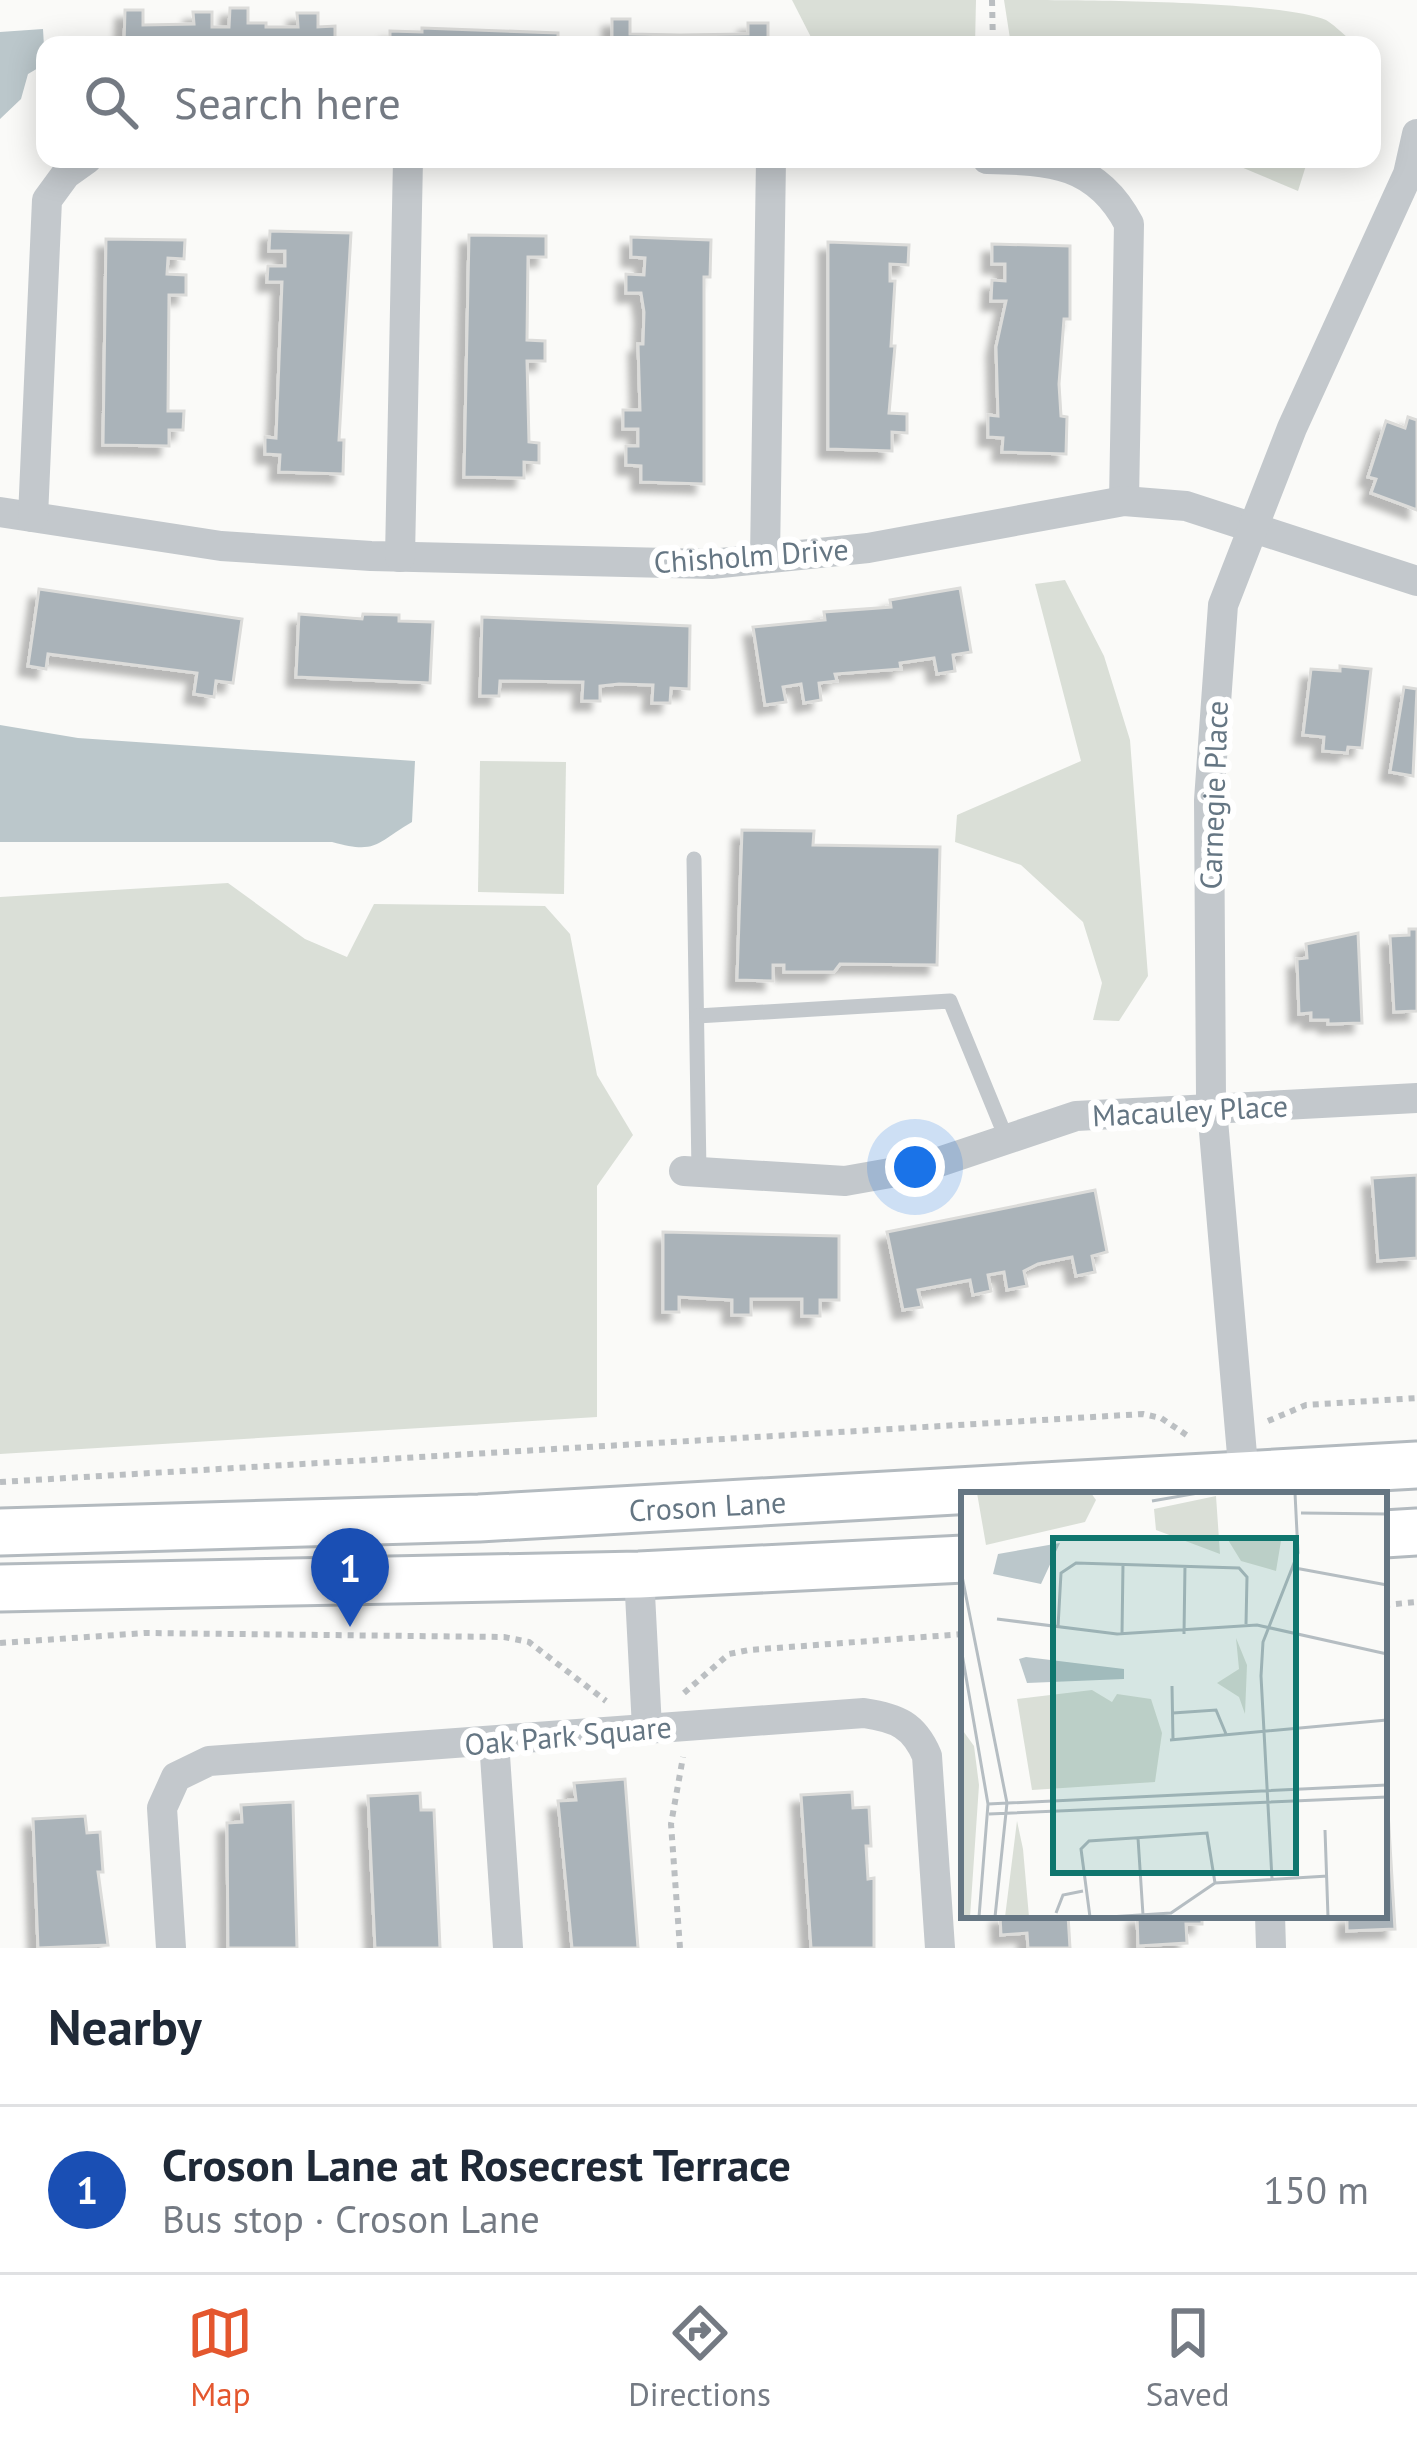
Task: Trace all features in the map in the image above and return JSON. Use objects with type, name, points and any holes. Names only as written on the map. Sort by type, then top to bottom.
[{"type":"main road","name":"Croson Lane","points":[[1077,1492],[1245,1485],[1417,1466]]},
{"type":"main road","name":"Croson Lane","points":[[0,1532],[961,1497]]},
{"type":"main road","points":[[1387,1534],[1417,1532]]},
{"type":"main road","points":[[0,1588],[639,1575],[961,1559]]},
{"type":"street","name":"Carnegie Place","points":[[1245,1485],[1212,1110],[1214,735],[1222,605],[1412,176],[1417,134]]},
{"type":"street","points":[[32,517],[47,200],[78,168]]},
{"type":"street","points":[[400,557],[408,168]]},
{"type":"street","points":[[765,558],[771,168]]},
{"type":"street","points":[[1066,168],[1084,172],[1114,195],[1130,224],[1124,501]]},
{"type":"street","name":"Chisholm Drive","points":[[0,512],[220,546],[400,557],[711,564],[868,548],[1124,501],[1186,506],[1417,581]]},
{"type":"street","name":"Macauley Place","points":[[692,1172],[845,1181],[924,1167],[1076,1117],[1417,1098]]},
{"type":"street","points":[[639,1575],[647,1728]]},
{"type":"street","name":"Oak Park Square","points":[[171,1948],[162,1808],[176,1777],[190,1767],[209,1761],[865,1713],[894,1717],[917,1733],[927,1756],[940,1948]]},
{"type":"street","points":[[494,1742],[508,1948]]},
{"type":"street","points":[[1270,1918],[1271,1948]]},
{"type":"lane","points":[[692,1172],[697,1016],[694,859]]},
{"type":"lane","points":[[697,1016],[950,1001],[1006,1140]]},
{"type":"path","points":[[992,0],[994,36]]},
{"type":"path","points":[[0,1482],[1143,1414],[1161,1418],[1188,1439],[1241,1428],[1306,1405],[1417,1398]]},
{"type":"path","points":[[1387,1604],[1417,1602]]},
{"type":"path","points":[[0,1643],[145,1633],[504,1637],[529,1642],[607,1702],[683,1694],[729,1654],[748,1650],[961,1634]]},
{"type":"path","points":[[680,1948],[671,1824],[683,1772],[683,1694]]},
{"type":"shaded area","points":[[792,0],[976,0],[975,36],[810,36]]},
{"type":"shaded area","points":[[1004,0],[1264,8],[1326,20],[1346,36],[1010,36]]},
{"type":"shaded area","points":[[43,29],[43,36],[36,36],[36,69],[28,74],[21,99],[0,119],[0,32]]},
{"type":"shaded area","points":[[1243,168],[1305,168],[1298,191]]},
{"type":"shaded area","points":[[1065,580],[1104,656],[1130,740],[1148,976],[1119,1021],[1093,1020],[1102,983],[1083,922],[1021,865],[955,842],[957,815],[1081,761],[1035,584]]},
{"type":"shaded area","points":[[0,725],[78,738],[415,761],[412,822],[368,847],[332,842],[0,842]]},
{"type":"shaded area","points":[[480,761],[566,762],[564,894],[478,892]]},
{"type":"shaded area","points":[[228,883],[305,939],[347,957],[374,904],[545,906],[570,934],[597,1075],[633,1135],[597,1186],[597,1417],[0,1454],[0,897]]},
{"type":"building","points":[[230,8],[248,8],[248,23],[266,23],[266,27],[298,27],[297,13],[318,13],[318,27],[335,26],[335,36],[124,36],[125,10],[143,10],[143,25],[194,24],[193,12],[212,12],[212,27],[229,27]]},
{"type":"building","points":[[612,19],[630,19],[630,34],[748,34],[748,23],[768,23],[768,36],[612,36]]},
{"type":"building","points":[[422,28],[558,36],[390,36],[390,31],[422,32]]},
{"type":"building","points":[[270,231],[351,233],[339,440],[344,440],[343,474],[279,472],[280,455],[265,454],[265,437],[276,438],[282,282],[267,282],[268,266],[285,266],[285,251],[269,251]]},
{"type":"building","points":[[469,235],[546,236],[546,257],[528,257],[527,340],[545,341],[545,361],[527,361],[529,442],[539,443],[539,463],[524,462],[524,478],[464,477]]},
{"type":"building","points":[[631,237],[711,240],[710,277],[704,277],[704,484],[641,482],[641,466],[626,465],[626,446],[638,446],[638,429],[623,429],[623,410],[640,410],[638,344],[643,344],[644,312],[641,293],[626,293],[626,274],[644,275],[645,258],[631,257]]},
{"type":"building","points":[[106,239],[185,240],[184,259],[168,258],[167,274],[186,275],[186,295],[169,295],[168,411],[184,411],[183,430],[169,430],[169,446],[103,445]]},
{"type":"building","points":[[828,242],[909,245],[908,265],[890,264],[890,281],[895,281],[891,346],[895,346],[889,413],[907,414],[907,433],[892,432],[892,451],[828,449]]},
{"type":"building","points":[[992,244],[1070,246],[1070,319],[1064,319],[1059,384],[1061,416],[1067,417],[1066,454],[1002,452],[1003,438],[988,437],[988,415],[998,416],[996,347],[1006,301],[991,301],[992,280],[1005,281],[1005,264],[992,264]]},
{"type":"building","points":[[1408,417],[1417,420],[1417,510],[1371,493],[1376,479],[1368,477],[1386,421],[1405,428]]},
{"type":"building","points":[[960,588],[971,652],[953,655],[955,671],[937,674],[934,658],[900,663],[901,669],[835,674],[837,681],[819,683],[821,700],[804,703],[801,684],[783,687],[786,702],[765,705],[753,627],[825,620],[824,612],[891,607],[890,600]]},
{"type":"building","points":[[39,589],[242,619],[233,683],[216,681],[214,697],[194,694],[197,673],[48,654],[46,669],[28,666]]},
{"type":"building","points":[[299,614],[362,619],[363,614],[399,615],[399,621],[433,622],[430,683],[296,677]]},
{"type":"building","points":[[482,617],[690,626],[689,689],[671,688],[670,703],[652,703],[653,685],[600,686],[600,701],[582,701],[583,682],[500,681],[499,696],[480,696]]},
{"type":"building","points":[[1340,666],[1371,669],[1362,748],[1348,747],[1347,753],[1323,751],[1324,737],[1303,735],[1311,669],[1340,671]]},
{"type":"building","points":[[1404,687],[1417,689],[1413,776],[1390,772]]},
{"type":"building","points":[[742,830],[814,831],[813,845],[940,847],[937,965],[840,964],[834,972],[784,972],[784,965],[773,965],[773,981],[737,980]]},
{"type":"building","points":[[1409,929],[1417,929],[1417,1011],[1394,1012],[1390,936],[1409,935]]},
{"type":"building","points":[[1358,933],[1362,1023],[1328,1024],[1328,1020],[1311,1020],[1311,1013],[1299,1014],[1297,959],[1307,958],[1306,944]]},
{"type":"building","points":[[1417,1175],[1417,1258],[1378,1261],[1372,1178]]},
{"type":"building","points":[[1095,1190],[1107,1252],[1092,1256],[1095,1272],[1076,1276],[1072,1257],[1024,1271],[1027,1286],[1007,1290],[1004,1272],[988,1275],[991,1291],[973,1295],[970,1280],[918,1290],[922,1307],[903,1310],[887,1232]]},
{"type":"building","points":[[663,1232],[839,1236],[839,1300],[820,1300],[820,1316],[802,1316],[802,1299],[751,1299],[751,1315],[732,1315],[732,1300],[679,1297],[679,1312],[663,1312]]},
{"type":"building","points":[[625,1779],[638,1948],[572,1948],[558,1801],[576,1800],[574,1783]]},
{"type":"building","points":[[852,1792],[853,1808],[869,1807],[871,1846],[866,1846],[868,1879],[874,1878],[874,1948],[811,1948],[801,1795]]},
{"type":"building","points":[[420,1793],[421,1810],[434,1810],[440,1948],[375,1948],[368,1796]]},
{"type":"building","points":[[1387,1794],[1395,1929],[1347,1931],[1347,1918],[1387,1918]]},
{"type":"building","points":[[293,1802],[297,1948],[228,1948],[227,1823],[242,1822],[241,1805]]},
{"type":"building","points":[[85,1816],[87,1833],[100,1832],[103,1872],[98,1872],[108,1945],[38,1948],[33,1819]]},
{"type":"building","points":[[1000,1918],[1068,1918],[1070,1948],[1028,1948],[1027,1933],[1001,1935]]},
{"type":"building","points":[[1137,1918],[1202,1918],[1202,1924],[1186,1924],[1187,1943],[1138,1946]]},
{"type":"place","name":"Croson Lane at Rosecrest Terrace","points":[[350,1627]]}]
